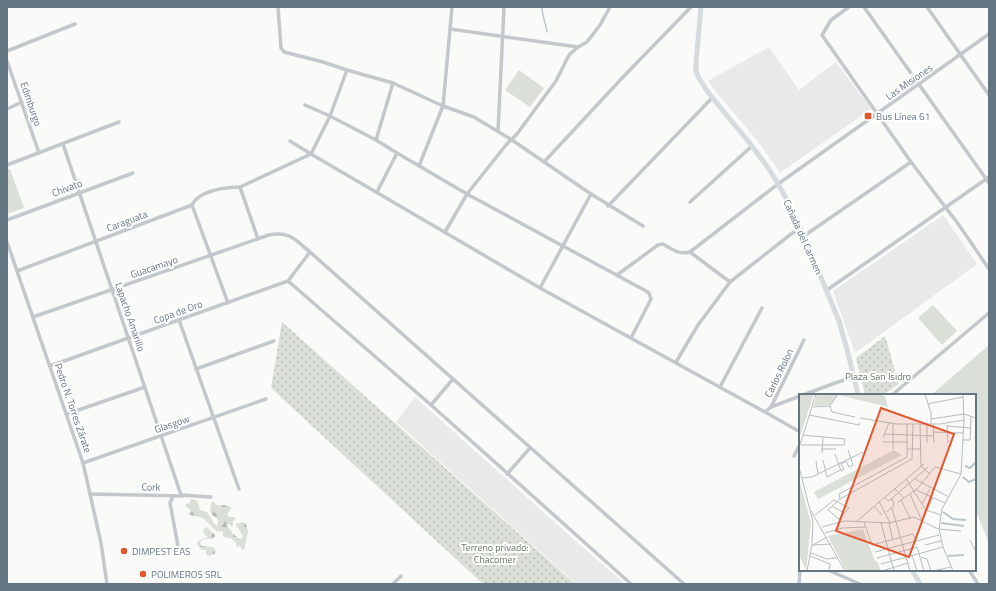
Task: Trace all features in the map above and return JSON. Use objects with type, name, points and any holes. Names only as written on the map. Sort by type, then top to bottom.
[{"type":"street","points":[[278,7],[282,51],[392,83],[443,106],[474,117],[512,140],[608,206],[643,226]]},
{"type":"street","points":[[419,166],[443,106],[452,7]]},
{"type":"street","points":[[498,131],[504,7]]},
{"type":"street","points":[[445,232],[467,194],[506,145],[517,134],[556,81],[569,55],[578,47],[587,42],[593,35],[610,7]]},
{"type":"street","points":[[544,162],[691,7]]},
{"type":"street","name":"Cañada del Carmen","points":[[701,7],[696,67],[699,78],[712,98],[769,169],[800,227],[839,320],[858,394]]},
{"type":"street","points":[[849,7],[831,20],[822,35],[911,162],[946,207],[989,269]]},
{"type":"street","points":[[864,7],[918,84],[988,178],[989,182]]},
{"type":"street","points":[[927,7],[989,95]]},
{"type":"street","points":[[7,51],[76,24]]},
{"type":"street","points":[[450,29],[578,47]]},
{"type":"street","name":"Las Misiones","points":[[690,252],[778,184],[989,34]]},
{"type":"street","name":"Edimburgo","points":[[7,61],[39,153]]},
{"type":"street","points":[[311,154],[330,116],[347,70]]},
{"type":"street","points":[[376,140],[392,83]]},
{"type":"street","points":[[608,206],[712,98]]},
{"type":"street","points":[[7,109],[22,102]]},
{"type":"street","points":[[305,105],[376,140],[467,194],[649,293],[651,299],[631,338]]},
{"type":"street","points":[[7,165],[119,122]]},
{"type":"street","points":[[290,140],[311,154],[540,288],[799,431]]},
{"type":"street","name":"Lapacho Amarillo","points":[[63,144],[181,496],[211,497]]},
{"type":"street","points":[[690,202],[752,146]]},
{"type":"street","points":[[377,192],[397,153]]},
{"type":"street","name":"Caraguata","points":[[17,270],[96,242],[192,205],[200,196],[209,192],[230,187],[240,187],[311,154]]},
{"type":"street","points":[[804,236],[911,162]]},
{"type":"street","name":"Chivato","points":[[7,220],[133,173]]},
{"type":"street","points":[[827,290],[988,178]]},
{"type":"street","points":[[240,187],[258,239]]},
{"type":"street","points":[[540,288],[591,194]]},
{"type":"street","points":[[192,205],[228,303]]},
{"type":"street","points":[[676,362],[698,325],[730,282],[800,227]]},
{"type":"street","name":"Guacamayo","points":[[33,317],[269,235],[285,234],[290,236],[310,252],[684,584]]},
{"type":"street","name":"Pedro N. Torres Zárate","points":[[7,242],[84,463],[107,584]]},
{"type":"street","points":[[617,275],[658,245],[663,244],[679,253],[690,252],[730,282]]},
{"type":"street","points":[[310,252],[288,281],[632,584]]},
{"type":"street","name":"Copa de Oro","points":[[50,366],[288,281]]},
{"type":"street","points":[[720,387],[762,308]]},
{"type":"street","points":[[895,394],[989,313]]},
{"type":"street","points":[[178,320],[239,489]]},
{"type":"street","name":"Carlos Rolon","points":[[765,412],[771,407],[804,340]]},
{"type":"street","points":[[196,369],[274,341]]},
{"type":"street","points":[[806,394],[854,376]]},
{"type":"street","points":[[430,405],[453,379]]},
{"type":"street","points":[[67,414],[145,387]]},
{"type":"street","points":[[771,407],[799,396]]},
{"type":"street","name":"Glasgow","points":[[84,463],[266,399]]},
{"type":"street","points":[[794,456],[799,446]]},
{"type":"street","points":[[507,474],[530,448]]},
{"type":"street","name":"Cork","points":[[90,494],[211,497]]},
{"type":"street","points":[[173,496],[170,503],[178,546]]},
{"type":"street","points":[[799,584],[800,571]]},
{"type":"street","points":[[830,571],[852,582],[860,584]]},
{"type":"street","points":[[913,571],[920,584]]},
{"type":"street","points":[[970,571],[978,584]]},
{"type":"street","points":[[393,584],[401,576]]},
{"type":"shaded area","points":[[769,47],[799,90],[836,62],[871,109],[780,173],[757,140],[708,81]]},
{"type":"shaded area","points":[[943,215],[977,264],[855,353],[833,291]]},
{"type":"shaded area","points":[[415,397],[625,584],[576,584],[396,422]]},
{"type":"green space","points":[[519,70],[544,88],[530,107],[505,90]]},
{"type":"green space","points":[[10,169],[24,208],[7,214],[7,170]]},
{"type":"green space","points":[[933,305],[957,331],[942,345],[918,318]]},
{"type":"green space","name":"Terreno privado: Chacomer","points":[[282,322],[575,584],[483,584],[271,388]]},
{"type":"green space","name":"Plaza San Isidro","points":[[885,336],[899,384],[884,394],[865,394],[856,358]]},
{"type":"green space","points":[[989,345],[989,543],[976,511],[976,394],[932,394]]},
{"type":"green space","points":[[191,499],[197,501],[200,510],[207,512],[217,526],[217,518],[210,512],[211,503],[214,502],[217,505],[231,507],[227,515],[229,517],[235,517],[235,519],[232,527],[229,524],[226,525],[234,535],[241,539],[243,536],[235,524],[243,522],[246,524],[248,531],[244,549],[242,550],[240,546],[236,546],[233,539],[223,536],[222,531],[216,531],[203,518],[188,514],[191,511],[185,504],[190,503]]},
{"type":"green space","points":[[206,527],[215,535],[214,539],[205,539],[200,542],[201,546],[212,547],[215,549],[216,552],[214,554],[208,556],[206,554],[206,550],[202,550],[197,544],[198,541],[207,537],[204,532]]},
{"type":"waterway","points":[[542,7],[547,32]]},
{"type":"place","name":"Bus Línea 61","points":[[868,116]]},
{"type":"place","name":"DIMPEST EAS","points":[[124,551]]},
{"type":"place","name":"POLIMEROS SRL","points":[[143,574]]}]
